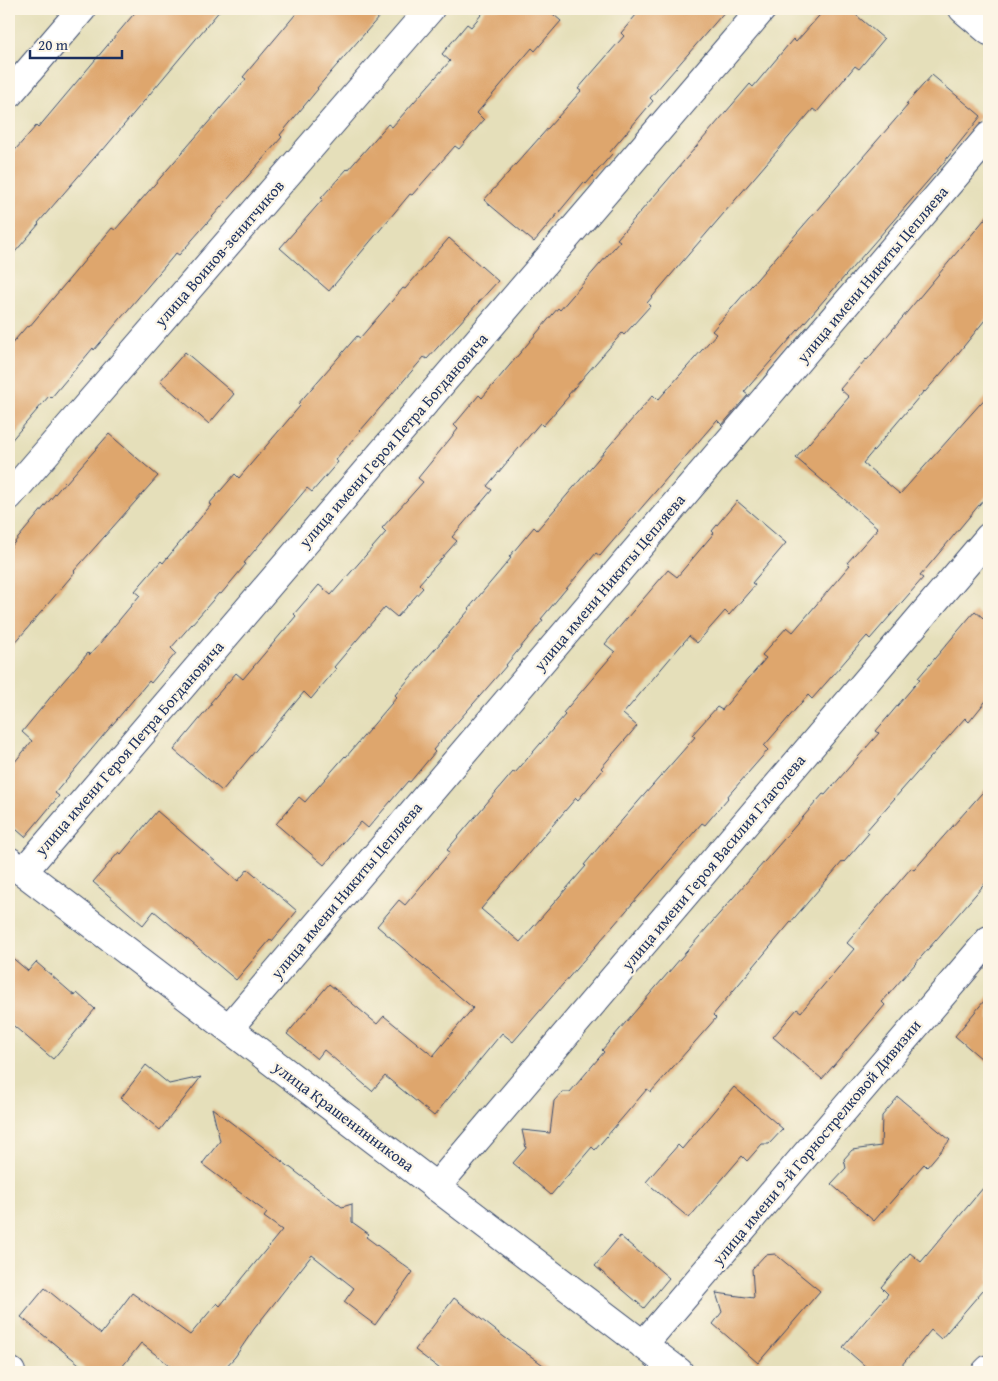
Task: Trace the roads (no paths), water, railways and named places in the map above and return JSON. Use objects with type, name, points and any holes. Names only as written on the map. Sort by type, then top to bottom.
[{"type":"street","points":[[9,94],[82,9]]},
{"type":"street","name":"улица Воинов-зенитчиков","points":[[9,496],[430,9]]},
{"type":"street","name":"улица имени Героя Петра Богдановича","points":[[16,866],[762,9]]},
{"type":"street","points":[[963,9],[989,31]]},
{"type":"street","name":"улица имени Никиты Цепляева","points":[[229,1028],[989,136]]},
{"type":"street","name":"улица имени Героя Василия Глаголева","points":[[436,1187],[989,538]]},
{"type":"street","name":"улица Крашенинникова","points":[[16,866],[679,1372]]},
{"type":"street","name":"улица имени 9-й Горнострелковой Дивизии","points":[[643,1345],[989,940]]},
{"type":"street","points":[[986,1372],[989,1369]]}]
